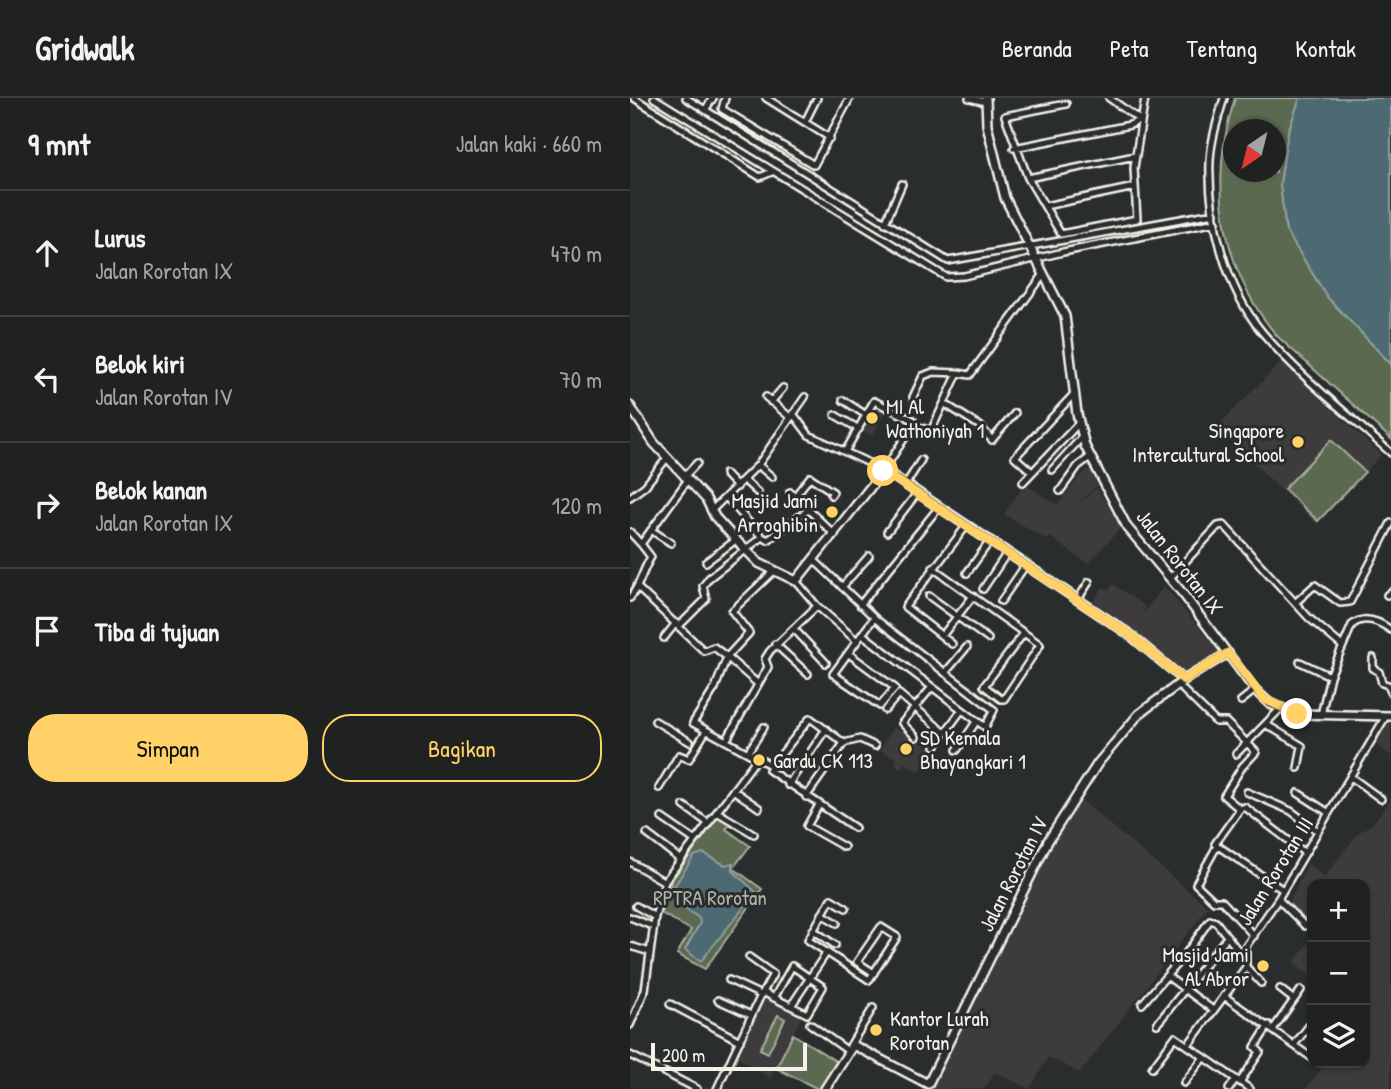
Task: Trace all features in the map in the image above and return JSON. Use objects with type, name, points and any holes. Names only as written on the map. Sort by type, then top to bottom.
[{"type":"street","points":[[634,98],[762,177],[772,172]]},
{"type":"street","points":[[653,98],[946,277],[964,276],[1035,261],[1063,252],[1216,222]]},
{"type":"street","points":[[686,98],[948,261],[1027,246],[1060,243],[1214,213]]},
{"type":"street","points":[[705,110],[713,98]]},
{"type":"street","points":[[725,98],[722,109],[811,165],[816,164],[850,98]]},
{"type":"street","points":[[766,98],[830,138]]},
{"type":"street","points":[[779,106],[783,98]]},
{"type":"street","points":[[804,122],[817,98]]},
{"type":"street","points":[[913,397],[923,376],[933,372],[971,373],[1041,277],[998,174],[987,125],[985,101],[969,98]]},
{"type":"street","points":[[1014,148],[1130,125],[1140,120],[1109,98]]},
{"type":"street","points":[[1066,104],[1005,116],[1014,148],[1028,178],[1061,233],[1137,219],[1135,156],[1145,98]]},
{"type":"street","points":[[1224,98],[1210,159],[1214,213],[1231,278],[1261,331],[1391,453]]},
{"type":"street","points":[[696,137],[701,128]]},
{"type":"street","points":[[1028,178],[1135,156]]},
{"type":"street","points":[[886,223],[902,184]]},
{"type":"street","points":[[1045,206],[1135,187]]},
{"type":"street","points":[[1060,243],[1063,252]]},
{"type":"street","points":[[946,277],[948,261]]},
{"type":"street","name":"Jalan Rorotan IX","points":[[1041,277],[1063,309],[1073,394],[1090,457],[1127,527],[1170,578],[1255,691],[1280,709],[1321,715],[1388,716]]},
{"type":"street","points":[[913,425],[931,431],[958,373]]},
{"type":"street","points":[[783,388],[768,399],[792,417],[809,435],[884,470],[1157,655],[1216,722],[1226,722],[1250,743],[1256,754],[1242,767],[1224,796],[1240,809]]},
{"type":"street","points":[[1032,472],[1015,457],[1073,394]]},
{"type":"street","points":[[712,510],[758,465],[806,397]]},
{"type":"street","points":[[843,400],[866,415]]},
{"type":"street","points":[[796,581],[884,470],[913,425],[912,419],[875,401],[846,450]]},
{"type":"street","points":[[945,404],[980,426],[992,440],[1015,413]]},
{"type":"street","points":[[630,406],[633,421],[706,499],[736,540],[773,572],[796,581],[817,606],[857,641]]},
{"type":"street","points":[[835,415],[859,429]]},
{"type":"street","points":[[1023,482],[1079,423]]},
{"type":"street","points":[[1052,470],[1083,437]]},
{"type":"street","points":[[1060,491],[1078,466],[1090,457]]},
{"type":"street","points":[[630,497],[645,485],[667,458]]},
{"type":"street","points":[[906,484],[921,460]]},
{"type":"street","points":[[641,544],[697,463]]},
{"type":"street","points":[[758,465],[772,477]]},
{"type":"street","points":[[725,474],[737,487]]},
{"type":"street","points":[[831,495],[833,492],[810,477],[792,494],[835,535]]},
{"type":"street","points":[[744,480],[758,493]]},
{"type":"street","points":[[887,532],[918,492]]},
{"type":"street","points":[[727,498],[762,537],[768,540],[808,510]]},
{"type":"street","points":[[860,605],[939,507]]},
{"type":"street","points":[[1296,602],[1315,585],[1340,603],[1350,602],[1391,523]]},
{"type":"street","points":[[952,644],[905,605],[967,525]]},
{"type":"street","points":[[1170,578],[1218,526],[1224,525],[1296,602],[1341,645]]},
{"type":"street","points":[[651,530],[671,543]]},
{"type":"street","points":[[630,532],[651,557],[643,568],[643,578],[638,588],[630,598]]},
{"type":"street","points":[[664,638],[706,599],[703,588],[706,582],[762,537]]},
{"type":"street","points":[[706,562],[736,540]]},
{"type":"street","points":[[967,573],[990,541]]},
{"type":"street","points":[[982,589],[1007,553]]},
{"type":"street","points":[[842,587],[869,556]]},
{"type":"street","points":[[814,560],[872,616],[994,710],[985,727],[862,634]]},
{"type":"street","points":[[1001,601],[1026,566]]},
{"type":"street","points":[[933,568],[1024,633],[1040,646],[1001,699],[985,685],[1024,633]]},
{"type":"street","points":[[683,737],[715,688],[727,657],[749,633],[732,611],[773,572]]},
{"type":"street","points":[[1078,599],[1089,582]]},
{"type":"street","points":[[638,588],[705,651],[714,647],[758,684]]},
{"type":"street","points":[[929,596],[988,639]]},
{"type":"street","points":[[942,636],[973,596]]},
{"type":"street","points":[[726,741],[768,667],[765,659],[775,645],[817,606]]},
{"type":"street","points":[[849,654],[895,688],[879,706],[832,674],[849,654],[872,616]]},
{"type":"street","points":[[1321,715],[1341,645],[1357,621],[1378,621],[1391,630]]},
{"type":"street","points":[[794,629],[826,663]]},
{"type":"street","points":[[775,645],[808,674]]},
{"type":"street","points":[[945,673],[967,647]]},
{"type":"street","name":"Jalan Rorotan IV","points":[[850,1047],[927,1086],[1048,841],[1065,812],[1129,723],[1181,682],[1228,653]]},
{"type":"street","points":[[1373,658],[1373,669],[1379,672],[1382,683],[1388,684],[1391,692]]},
{"type":"street","points":[[1300,662],[1330,676]]},
{"type":"street","points":[[916,737],[902,725],[932,687]]},
{"type":"street","points":[[1241,701],[1255,691]]},
{"type":"street","points":[[884,710],[898,694],[945,733]]},
{"type":"street","points":[[1236,754],[1268,725],[1280,709]]},
{"type":"street","points":[[935,746],[961,711]]},
{"type":"street","name":"Jalan Rorotan III","points":[[1245,967],[1247,946],[1388,716]]},
{"type":"street","points":[[844,743],[813,720],[807,720],[770,772],[855,828]]},
{"type":"street","points":[[655,721],[690,742]]},
{"type":"street","points":[[957,750],[976,722]]},
{"type":"street","points":[[692,723],[772,766]]},
{"type":"street","points":[[1268,725],[1302,746],[1298,768]]},
{"type":"street","points":[[748,751],[764,727]]},
{"type":"street","points":[[788,785],[826,729]]},
{"type":"street","points":[[659,788],[678,755],[689,759],[706,731]]},
{"type":"street","points":[[806,797],[844,743],[860,739],[876,746]]},
{"type":"street","points":[[630,1025],[642,999],[655,917],[666,880],[758,757]]},
{"type":"street","points":[[1350,777],[1381,799]]},
{"type":"street","points":[[733,790],[759,808]]},
{"type":"street","points":[[1247,792],[1291,811],[1318,831]]},
{"type":"street","points":[[1298,793],[1329,813]]},
{"type":"street","points":[[819,805],[807,825],[844,847]]},
{"type":"street","points":[[684,806],[708,823]]},
{"type":"street","points":[[1254,936],[1222,901],[1214,901],[1196,885],[1201,869],[1217,846],[1215,843],[1240,809],[1245,807],[1306,853]]},
{"type":"street","points":[[718,812],[754,834]]},
{"type":"street","points":[[662,818],[694,840]]},
{"type":"street","points":[[647,834],[680,859]]},
{"type":"street","points":[[1217,846],[1283,890]]},
{"type":"street","points":[[630,862],[666,880]]},
{"type":"street","points":[[846,908],[831,899],[808,940],[869,980],[874,973],[897,937],[881,927],[857,962],[874,973]]},
{"type":"street","points":[[1278,899],[1305,926]]},
{"type":"street","points":[[636,906],[655,917]]},
{"type":"street","points":[[822,914],[837,923]]},
{"type":"street","points":[[630,917],[654,927]]},
{"type":"street","points":[[1142,1004],[1210,920],[1245,959]]},
{"type":"street","points":[[813,930],[835,945]]},
{"type":"street","points":[[1157,1024],[1227,937]]},
{"type":"street","points":[[630,946],[650,953]]},
{"type":"street","points":[[791,1006],[827,952]]},
{"type":"street","points":[[717,1089],[773,973],[748,957]]},
{"type":"street","points":[[729,980],[807,1014],[823,987],[792,966],[774,998]]},
{"type":"street","points":[[1188,1045],[1245,967],[1261,984]]},
{"type":"street","points":[[1167,976],[1213,1010]]},
{"type":"street","points":[[1280,989],[1294,1000]]},
{"type":"street","points":[[1229,1089],[1260,1052],[1255,1047],[1301,990]]},
{"type":"street","points":[[1224,996],[1271,1026],[1307,1054]]},
{"type":"street","points":[[718,1000],[751,1015]]},
{"type":"street","points":[[670,1004],[740,1041]]},
{"type":"street","points":[[825,1089],[873,1008]]},
{"type":"street","points":[[810,1024],[850,1047]]},
{"type":"street","points":[[1294,1045],[1307,1028]]},
{"type":"street","points":[[1152,1068],[1175,1037],[1250,1089]]},
{"type":"street","points":[[630,1055],[697,1089]]},
{"type":"street","points":[[1184,1083],[1204,1057]]},
{"type":"shaded area","name":"Singapore Intercultural School","points":[[1281,362],[1381,455],[1317,524],[1216,428]]},
{"type":"shaded area","name":"MI Al Wathoniyah 1","points":[[871,400],[887,409],[872,436],[856,427]]},
{"type":"shaded area","points":[[1091,468],[1097,486],[1070,511],[1097,488],[1121,527],[1088,564],[1050,537],[1047,540],[1004,514],[1025,484],[1057,505],[1081,475]]},
{"type":"shaded area","points":[[1113,584],[1146,607],[1142,615],[1164,586],[1219,651],[1183,676],[1091,605],[1103,587],[1109,590]]},
{"type":"shaded area","points":[[1391,717],[1391,756],[1370,740]]},
{"type":"shaded area","name":"SD Kemala Bhayangkari 1","points":[[893,727],[932,749],[919,772],[905,763],[901,768],[894,764],[897,759],[880,750]]},
{"type":"shaded area","points":[[1074,794],[1208,907],[1080,1073],[1048,1057],[1030,1089],[995,1072],[984,1089],[931,1089],[926,1085]]},
{"type":"shaded area","points":[[1391,800],[1391,1089],[1306,1089],[1322,1068],[1370,1068],[1370,879],[1307,879],[1307,925],[1289,903],[1308,863],[1324,877],[1359,832],[1371,825]]},
{"type":"shaded area","points":[[1307,945],[1307,974],[1294,962]]},
{"type":"shaded area","points":[[764,996],[803,1014],[770,1078],[734,1054]]},
{"type":"green space","points":[[1235,98],[1300,98],[1286,145],[1286,119],[1230,119]]},
{"type":"green space","points":[[1223,154],[1223,182],[1280,182],[1286,231],[1328,298],[1391,364],[1391,439],[1277,336],[1258,310],[1243,282],[1224,222],[1222,160]]},
{"type":"green space","points":[[1331,440],[1365,472],[1318,521],[1284,489]]},
{"type":"green space","name":"RPTRA Rorotan","points":[[721,813],[733,820],[726,829],[750,846],[733,868],[762,889],[705,969],[677,954],[691,930],[661,913],[672,880]]},
{"type":"green space","points":[[778,1015],[785,1019],[768,1053],[760,1049]]},
{"type":"green space","points":[[793,1034],[837,1062],[825,1089],[818,1089],[776,1068]]},
{"type":"water","points":[[1300,98],[1391,98],[1391,364],[1328,298],[1286,231],[1280,184],[1286,182],[1288,132]]},
{"type":"water","points":[[703,853],[725,865],[733,863],[733,871],[756,892],[701,961],[685,950],[700,923],[699,918],[669,898],[669,894],[694,856]]},
{"type":"place","name":"MI Al Wathoniyah 1","points":[[872,418]]},
{"type":"place","name":"Singapore Intercultural School","points":[[1298,442]]},
{"type":"place","name":"Masjid Jami Arroghibin","points":[[832,512]]},
{"type":"place","name":"SD Kemala Bhayangkari 1","points":[[906,749]]},
{"type":"place","name":"Gardu CK 113","points":[[759,760]]},
{"type":"place","name":"Masjid Jami Al Abror","points":[[1263,966]]},
{"type":"place","name":"Kantor Lurah Rorotan","points":[[876,1030]]},
{"type":"route","points":[[883,471],[955,516],[1129,634],[1184,680],[1228,653],[1255,691],[1264,699],[1280,709],[1297,714]]}]
